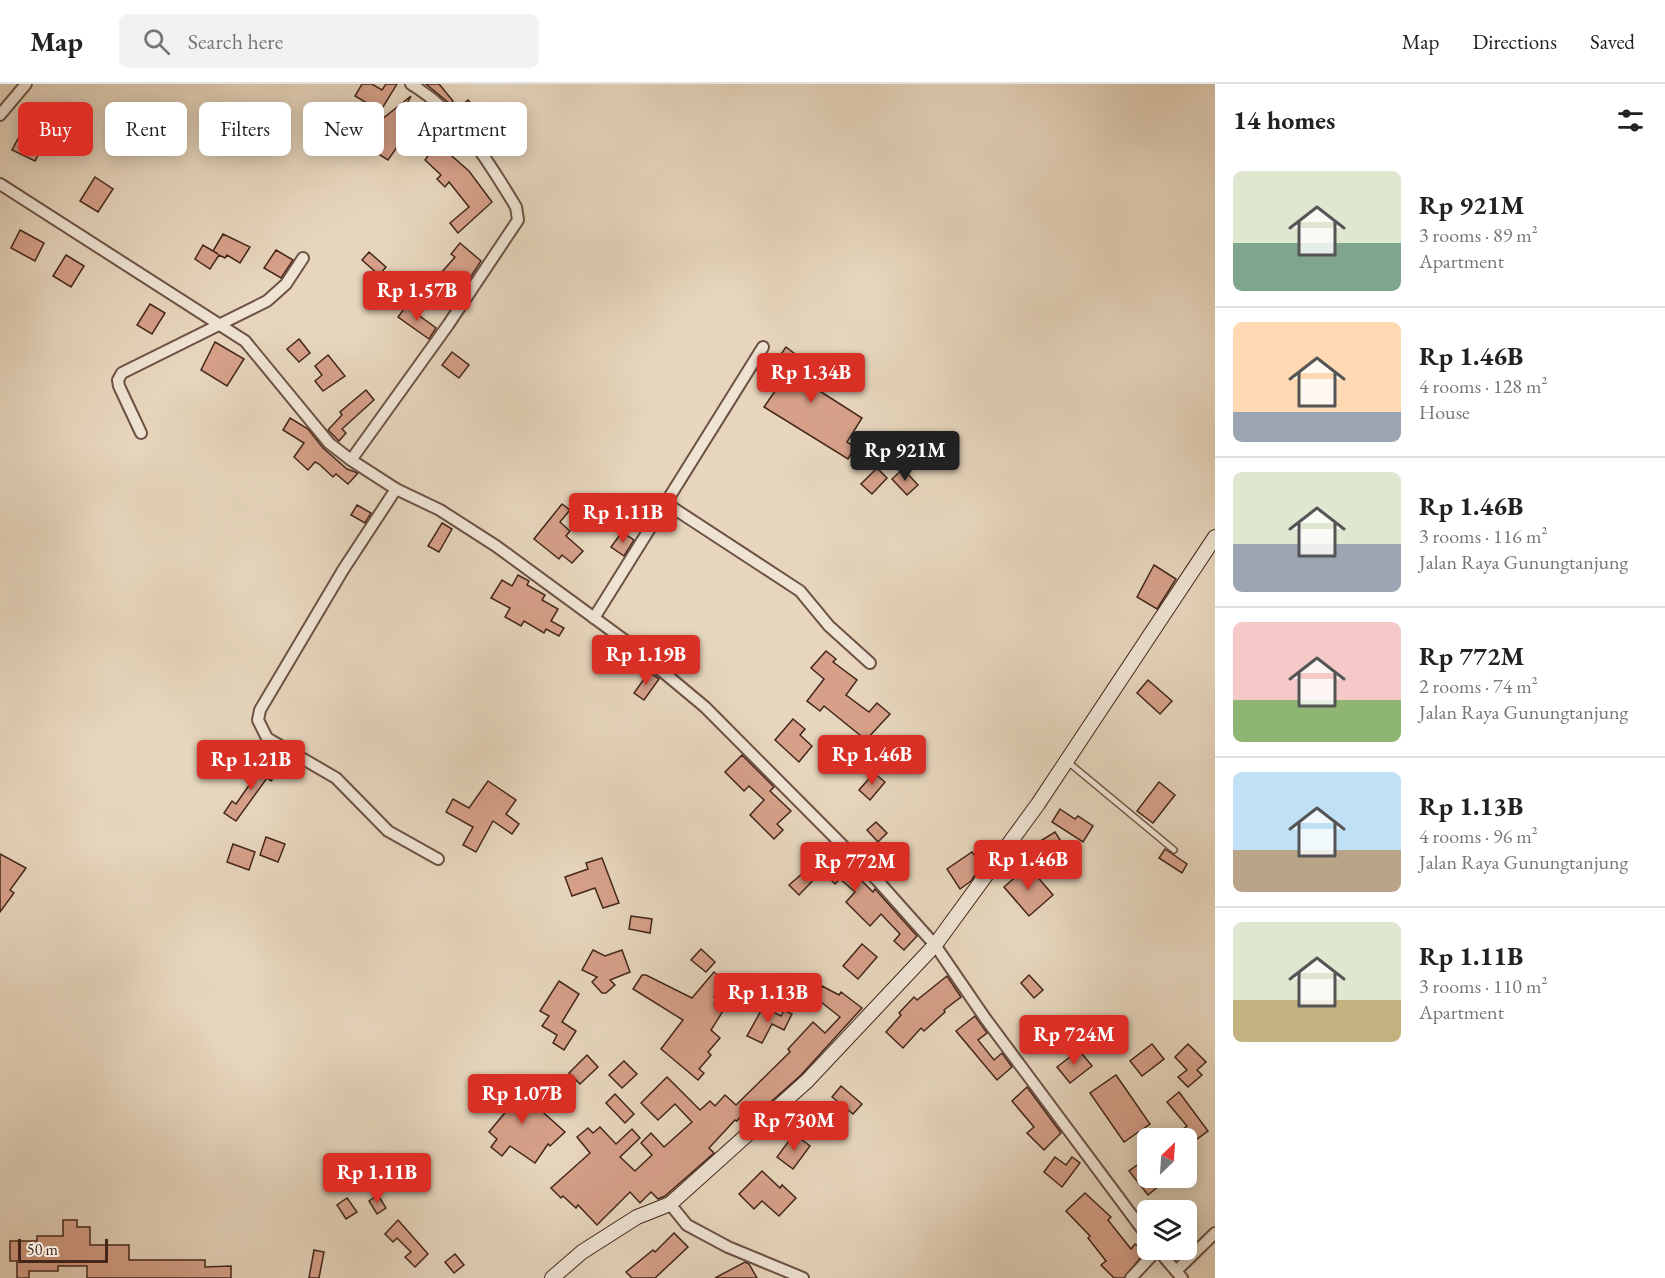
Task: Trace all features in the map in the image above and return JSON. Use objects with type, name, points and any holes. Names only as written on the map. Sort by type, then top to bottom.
[{"type":"main road","points":[[552,1278],[582,1252],[637,1217],[670,1204],[807,1081],[935,945],[1066,761],[1215,537]]},
{"type":"street","points":[[0,115],[26,84]]},
{"type":"street","points":[[351,460],[448,325],[518,220],[516,207],[469,134],[442,105],[411,84]]},
{"type":"street","points":[[0,184],[245,341],[330,443],[351,460],[396,489],[440,510],[496,546],[669,675],[705,707],[878,881],[935,945],[985,1018],[1137,1222]]},
{"type":"street","points":[[141,433],[119,386],[119,377],[127,370],[222,325],[273,297],[291,278],[303,258]]},
{"type":"street","points":[[594,618],[763,347]]},
{"type":"street","points":[[396,489],[343,570],[260,710],[258,720],[261,730],[276,745],[336,778],[388,831],[438,858]]},
{"type":"street","points":[[667,504],[800,591],[829,626],[870,663]]},
{"type":"street","points":[[670,1204],[687,1225],[728,1247],[803,1278]]},
{"type":"street","points":[[1166,1260],[1179,1274],[1215,1233]]},
{"type":"street","points":[[1131,1278],[1148,1260]]},
{"type":"lane","points":[[1066,761],[1174,850]]},
{"type":"building","points":[[362,84],[372,84],[382,90],[386,84],[397,84],[384,105],[384,102],[365,102],[355,96]]},
{"type":"building","points":[[426,84],[439,84],[453,101],[448,102]]},
{"type":"building","points":[[396,108],[396,149],[388,160],[382,156],[384,156],[384,118]]},
{"type":"building","points":[[18,139],[18,153],[12,150]]},
{"type":"building","points":[[25,156],[38,156],[35,161]]},
{"type":"building","points":[[428,156],[452,156],[469,171],[492,202],[458,233],[450,223],[469,207],[449,182],[445,187],[437,179],[441,175],[425,160]]},
{"type":"building","points":[[95,177],[113,189],[98,212],[80,201]]},
{"type":"building","points":[[20,230],[44,243],[35,261],[11,248]]},
{"type":"building","points":[[223,234],[250,247],[240,263],[227,255],[225,258],[219,255],[210,269],[195,259],[203,245],[213,251]]},
{"type":"building","points":[[460,243],[481,261],[461,292],[441,273],[455,257],[451,254]]},
{"type":"building","points":[[276,250],[293,260],[281,278],[264,268]]},
{"type":"building","points":[[369,252],[386,267],[379,275],[362,260]]},
{"type":"building","points":[[66,255],[84,266],[71,287],[53,276]]},
{"type":"building","points":[[150,304],[165,313],[152,334],[137,325]]},
{"type":"building","points":[[406,306],[436,328],[429,339],[398,317]]},
{"type":"building","points":[[299,339],[310,353],[299,362],[287,349]]},
{"type":"building","points":[[215,342],[244,359],[227,386],[201,370]]},
{"type":"building","points":[[786,347],[826,378],[818,390],[862,418],[847,442],[855,447],[848,459],[764,407],[780,384],[775,381],[778,377],[769,371]]},
{"type":"building","points":[[452,352],[469,365],[459,378],[442,365]]},
{"type":"building","points":[[328,355],[345,376],[323,391],[315,381],[322,375],[315,366]]},
{"type":"building","points":[[366,390],[374,400],[342,429],[346,433],[339,441],[328,430],[342,415],[340,412]]},
{"type":"building","points":[[290,418],[308,429],[323,448],[347,469],[358,473],[348,484],[336,474],[333,477],[315,462],[308,470],[294,457],[304,443],[283,430]]},
{"type":"building","points":[[877,468],[887,478],[872,494],[861,484]]},
{"type":"building","points":[[903,469],[918,485],[907,495],[892,479]]},
{"type":"building","points":[[562,504],[570,510],[560,522],[570,531],[566,536],[583,551],[572,563],[562,555],[559,559],[534,539]]},
{"type":"building","points":[[357,505],[371,513],[365,523],[351,515]]},
{"type":"building","points":[[442,523],[452,529],[439,552],[428,546]]},
{"type":"building","points":[[622,532],[634,540],[624,556],[611,547]]},
{"type":"building","points":[[1154,565],[1176,579],[1157,609],[1137,597]]},
{"type":"building","points":[[518,575],[529,581],[527,585],[545,595],[542,600],[558,609],[551,621],[564,628],[559,636],[546,629],[544,633],[524,621],[521,626],[505,617],[510,608],[491,598],[502,580],[512,586]]},
{"type":"building","points":[[826,651],[836,659],[833,662],[857,680],[846,695],[869,712],[877,703],[890,714],[866,740],[824,706],[820,711],[807,701],[824,679],[811,668]]},
{"type":"building","points":[[649,672],[659,679],[644,700],[634,693]]},
{"type":"building","points":[[1148,680],[1172,701],[1160,714],[1137,693]]},
{"type":"building","points":[[793,719],[805,729],[800,735],[812,746],[799,762],[775,740]]},
{"type":"building","points":[[742,755],[774,787],[770,791],[791,811],[777,824],[783,830],[774,839],[750,815],[764,800],[749,786],[744,791],[725,772]]},
{"type":"building","points":[[266,761],[279,770],[271,781],[267,778],[236,821],[224,813],[232,801],[236,804]]},
{"type":"building","points":[[874,773],[885,782],[870,800],[859,790]]},
{"type":"building","points":[[488,781],[516,800],[506,814],[519,824],[512,834],[493,821],[476,852],[463,845],[473,827],[446,812],[453,799],[469,808]]},
{"type":"building","points":[[1159,782],[1175,795],[1153,823],[1137,811]]},
{"type":"building","points":[[1060,809],[1075,819],[1078,816],[1093,826],[1083,842],[1052,822]]},
{"type":"building","points":[[876,822],[887,833],[878,842],[867,830]]},
{"type":"building","points":[[1055,832],[1069,854],[1051,866],[1037,843]]},
{"type":"building","points":[[266,837],[285,844],[278,862],[260,855]]},
{"type":"building","points":[[233,844],[255,852],[249,870],[227,862]]},
{"type":"building","points":[[829,844],[853,866],[850,869],[873,892],[875,889],[917,936],[904,950],[894,941],[900,934],[881,914],[870,926],[846,902],[855,892],[840,879],[835,884],[822,871],[799,895],[789,885],[817,861],[815,859]]},
{"type":"building","points":[[1165,849],[1187,864],[1182,873],[1159,858]]},
{"type":"building","points":[[972,852],[982,865],[971,881],[960,889],[947,869]]},
{"type":"building","points":[[0,854],[26,868],[10,890],[14,893],[0,912]]},
{"type":"building","points":[[602,858],[619,903],[603,908],[595,888],[572,896],[565,877],[588,869],[586,863]]},
{"type":"building","points":[[1028,866],[1053,895],[1029,916],[1004,887]]},
{"type":"building","points":[[631,916],[652,919],[650,933],[629,929]]},
{"type":"building","points":[[862,944],[877,957],[858,979],[843,966]]},
{"type":"building","points":[[701,949],[715,962],[706,972],[691,960]]},
{"type":"building","points":[[593,950],[605,956],[622,950],[630,972],[610,980],[615,985],[606,993],[602,993],[592,982],[597,977],[582,970]]},
{"type":"building","points":[[714,972],[726,983],[714,997],[718,1000],[714,1004],[723,1011],[711,1030],[720,1038],[708,1052],[711,1055],[699,1069],[704,1073],[698,1080],[661,1049],[683,1020],[633,989],[642,975],[646,975],[692,998]]},
{"type":"building","points":[[1029,975],[1043,990],[1034,998],[1021,983]]},
{"type":"building","points":[[947,976],[961,997],[944,1010],[945,1012],[924,1031],[921,1028],[903,1048],[886,1032],[914,997],[917,1000]]},
{"type":"building","points":[[559,981],[579,994],[562,1022],[576,1031],[564,1050],[553,1043],[557,1035],[542,1026],[549,1016],[540,1011]]},
{"type":"building","points":[[822,986],[839,995],[841,992],[862,1008],[801,1075],[747,1123],[740,1117],[737,1121],[735,1120],[709,1148],[714,1153],[665,1196],[658,1199],[651,1192],[640,1203],[630,1192],[597,1225],[578,1205],[576,1208],[551,1188],[590,1153],[577,1137],[588,1128],[593,1133],[600,1127],[616,1144],[632,1129],[640,1138],[620,1157],[635,1171],[652,1155],[641,1143],[651,1133],[664,1147],[692,1122],[675,1104],[658,1120],[641,1103],[667,1077],[700,1110],[710,1101],[715,1106],[725,1095],[736,1105],[790,1052],[788,1049],[813,1022],[825,1033],[840,1017],[816,998]]},
{"type":"building","points":[[763,1007],[781,1016],[784,1010],[792,1014],[784,1030],[772,1024],[762,1043],[747,1036]]},
{"type":"building","points":[[975,1016],[987,1033],[978,1040],[994,1060],[1002,1053],[1012,1067],[997,1080],[956,1031]]},
{"type":"building","points":[[1152,1044],[1164,1059],[1142,1076],[1130,1061]]},
{"type":"building","points":[[1188,1044],[1206,1062],[1197,1070],[1202,1075],[1188,1087],[1178,1077],[1187,1070],[1175,1057]]},
{"type":"building","points":[[1079,1050],[1092,1066],[1070,1083],[1057,1067]]},
{"type":"building","points":[[587,1055],[598,1067],[580,1084],[569,1073]]},
{"type":"building","points":[[624,1061],[637,1074],[622,1088],[609,1075]]},
{"type":"building","points":[[1116,1075],[1150,1124],[1144,1128],[1137,1128],[1137,1133],[1124,1142],[1090,1093]]},
{"type":"building","points":[[505,1078],[565,1132],[550,1146],[548,1144],[535,1163],[510,1146],[502,1156],[491,1147],[497,1139],[489,1132],[508,1109],[491,1095]]},
{"type":"building","points":[[841,1086],[862,1104],[853,1114],[832,1097]]},
{"type":"building","points":[[1027,1087],[1061,1133],[1044,1150],[1027,1133],[1034,1127],[1012,1101]]},
{"type":"building","points":[[1179,1092],[1208,1131],[1197,1139],[1197,1128],[1184,1128],[1187,1126],[1167,1102]]},
{"type":"building","points":[[615,1094],[634,1114],[625,1123],[606,1103]]},
{"type":"building","points":[[794,1134],[810,1146],[793,1169],[777,1157]]},
{"type":"building","points":[[1055,1157],[1066,1165],[1072,1157],[1080,1163],[1062,1187],[1044,1172]]},
{"type":"building","points":[[1137,1165],[1137,1181],[1129,1171]]},
{"type":"building","points":[[762,1171],[780,1188],[782,1185],[796,1198],[779,1216],[762,1201],[754,1209],[739,1194]]},
{"type":"building","points":[[1142,1188],[1157,1188],[1148,1195]]},
{"type":"building","points":[[1085,1193],[1111,1217],[1108,1220],[1131,1249],[1135,1244],[1137,1246],[1139,1260],[1124,1278],[1114,1278],[1101,1265],[1106,1261],[1088,1238],[1090,1236],[1066,1211]]},
{"type":"building","points":[[378,1195],[386,1208],[377,1214],[369,1201]]},
{"type":"building","points":[[347,1198],[357,1212],[346,1219],[337,1205]]},
{"type":"building","points":[[63,1220],[77,1220],[77,1227],[90,1227],[90,1245],[129,1245],[129,1260],[205,1260],[205,1267],[231,1266],[231,1278],[87,1278],[87,1266],[58,1266],[58,1271],[29,1271],[29,1278],[17,1278],[17,1261],[10,1261],[10,1241],[37,1241],[37,1236],[63,1236]]},
{"type":"building","points":[[398,1220],[428,1254],[415,1267],[405,1257],[411,1252],[397,1238],[393,1242],[385,1234]]},
{"type":"building","points":[[674,1233],[688,1247],[655,1278],[632,1278],[626,1272],[653,1250],[655,1252]]},
{"type":"building","points":[[314,1250],[324,1252],[319,1278],[309,1278]]},
{"type":"building","points":[[455,1254],[464,1265],[454,1273],[445,1262]]},
{"type":"building","points":[[745,1262],[749,1264],[757,1278],[715,1278]]}]
